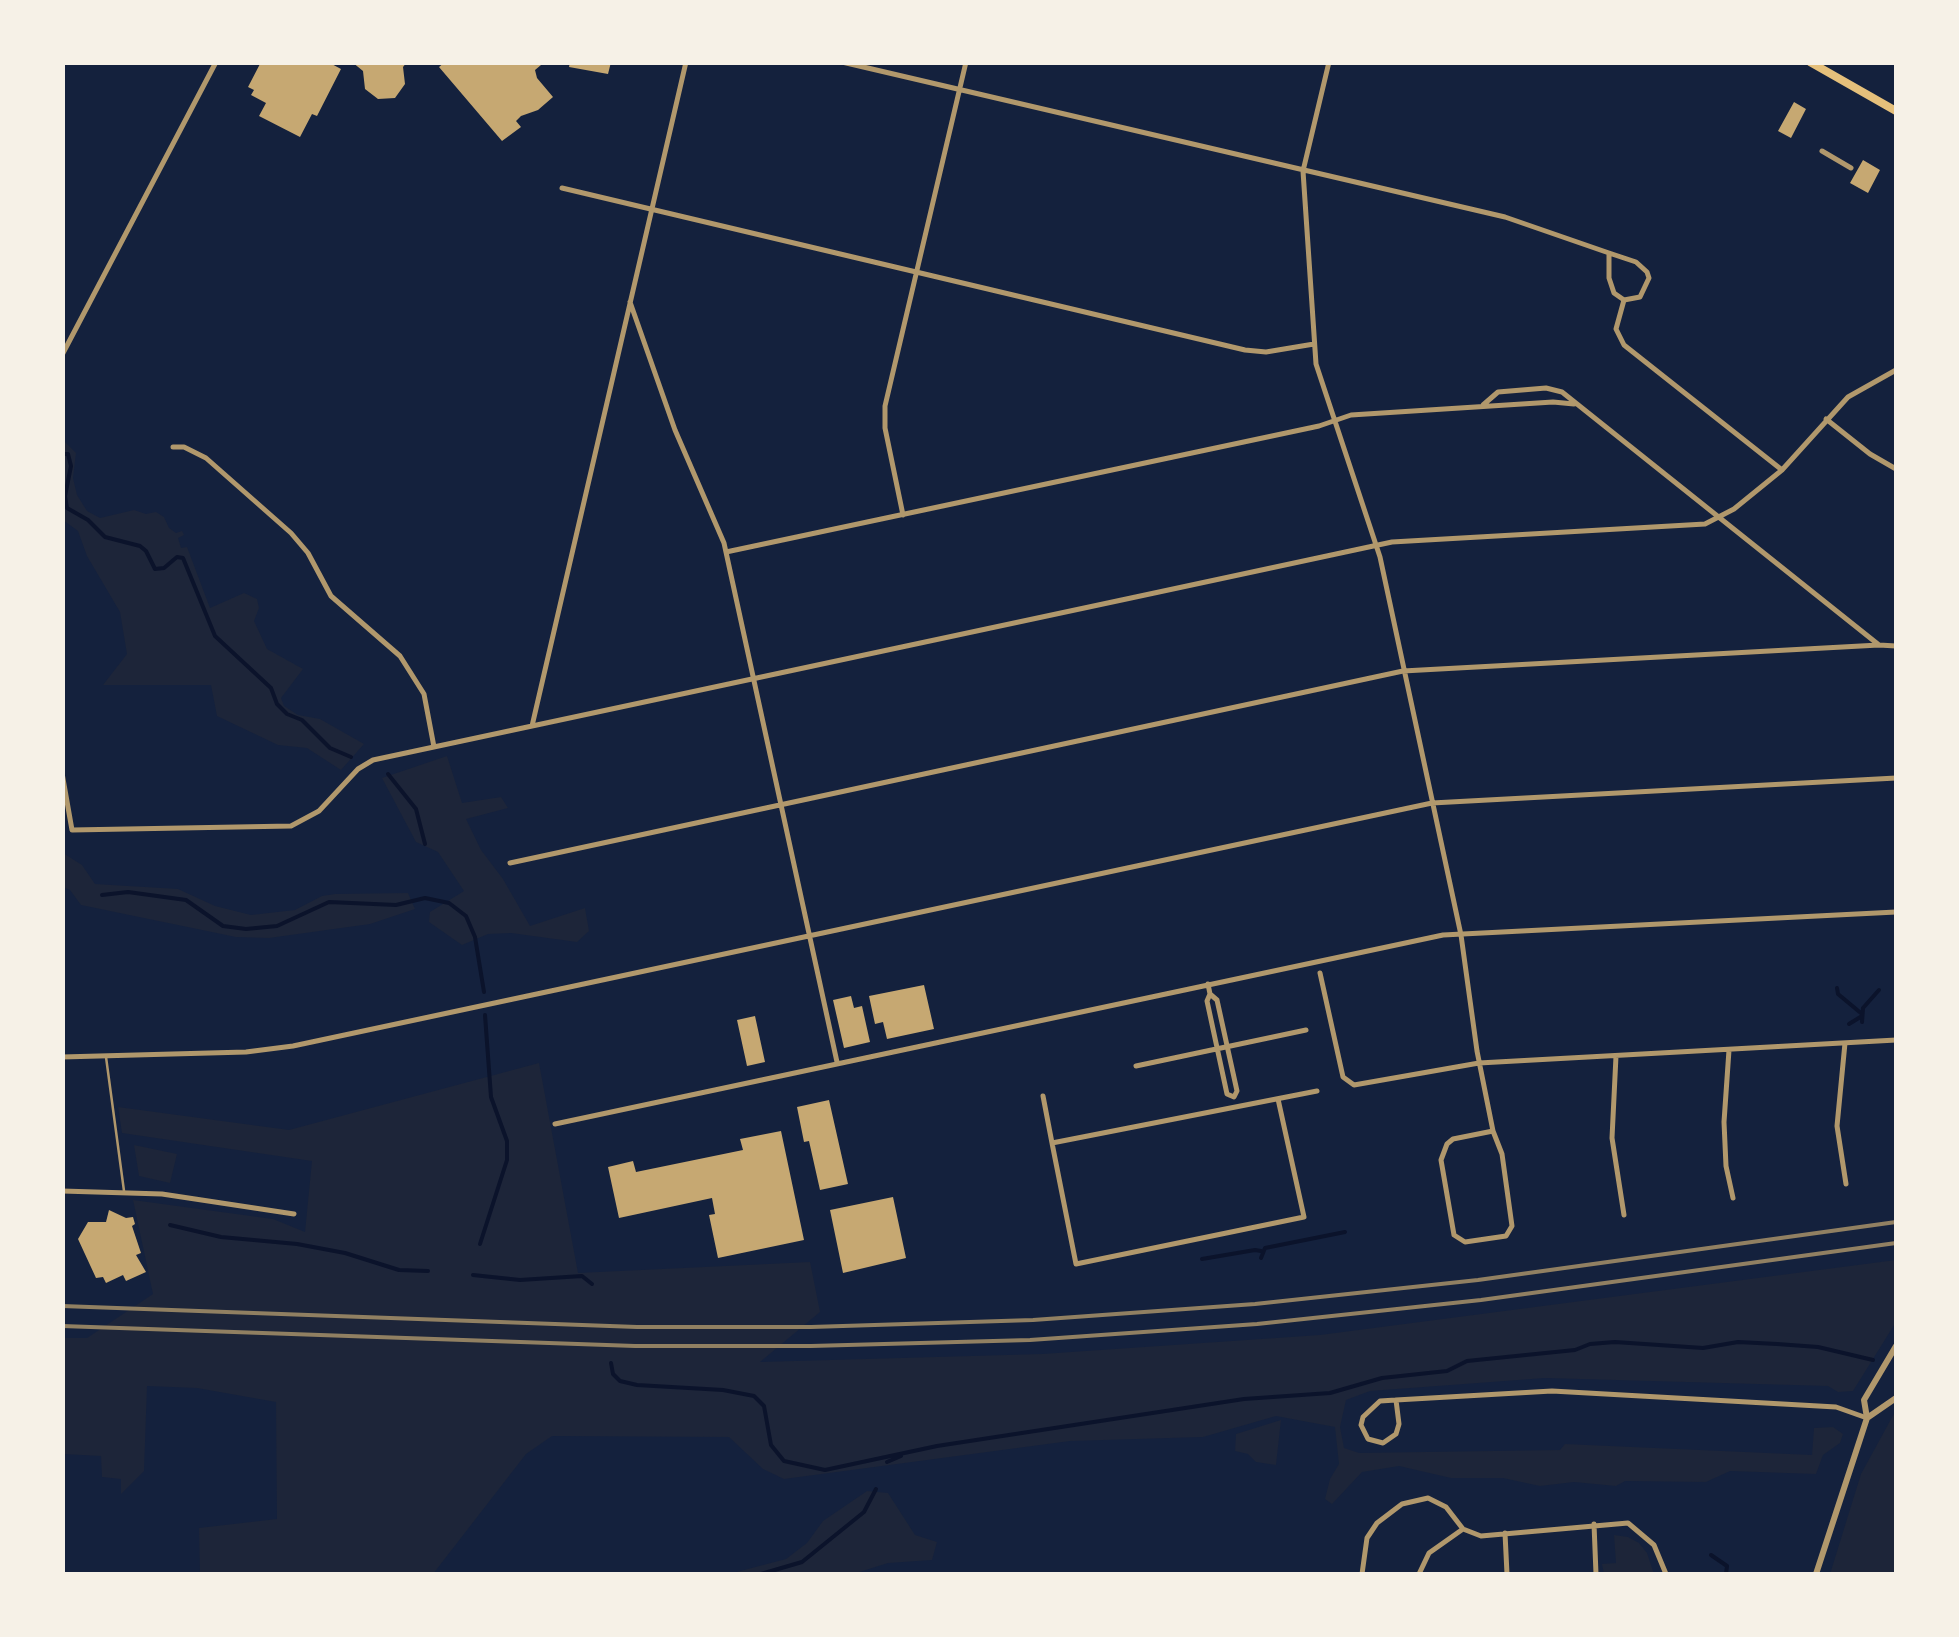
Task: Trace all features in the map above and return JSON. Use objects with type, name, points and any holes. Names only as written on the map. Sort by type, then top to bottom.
[{"type":"main road","points":[[1815,64],[1896,111]]},
{"type":"street","points":[[62,355],[216,62]]},
{"type":"street","points":[[532,726],[686,62]]},
{"type":"street","points":[[842,62],[1484,211],[1636,262],[1649,278],[1645,292],[1624,300]]},
{"type":"street","points":[[903,515],[885,428],[885,406],[966,62]]},
{"type":"street","points":[[1329,62],[1302,171],[1316,364],[1376,546],[1461,935],[1479,1063],[1493,1131],[1502,1154],[1512,1226],[1506,1236],[1464,1242],[1454,1235],[1441,1160],[1453,1139],[1493,1131]]},
{"type":"street","points":[[1822,151],[1852,168]]},
{"type":"street","points":[[562,188],[1255,352],[1314,344]]},
{"type":"street","points":[[1609,253],[1611,287],[1624,300]]},
{"type":"street","points":[[1624,300],[1616,329],[1624,345],[1782,470]]},
{"type":"street","points":[[630,302],[675,430],[726,552],[837,1062]]},
{"type":"street","points":[[62,772],[72,830],[291,826],[319,811],[358,769],[373,760],[434,746],[1376,546],[1705,524],[1782,470],[1826,419],[1861,388],[1896,370]]},
{"type":"street","points":[[1482,406],[1498,392],[1546,388],[1562,392],[1879,645]]},
{"type":"street","points":[[726,552],[1351,415],[1553,402],[1574,404]]},
{"type":"street","points":[[1826,419],[1896,469]]},
{"type":"street","points":[[173,446],[206,458],[300,541],[332,596],[410,668],[424,694],[434,746]]},
{"type":"street","points":[[510,863],[1403,671],[1896,646]]},
{"type":"street","points":[[62,1057],[246,1052],[293,1046],[1432,803],[1896,778]]},
{"type":"street","points":[[554,1124],[1443,935],[1896,912]]},
{"type":"street","points":[[1320,972],[1344,1078],[1354,1085],[1479,1063],[1896,1040]]},
{"type":"street","points":[[1208,984],[1207,1001],[1227,1094],[1234,1097]]},
{"type":"street","points":[[1210,994],[1217,1000],[1228,1046],[1238,1091],[1234,1097],[1236,1105]]},
{"type":"street","points":[[1136,1066],[1306,1030]]},
{"type":"street","points":[[1845,1043],[1836,1126],[1846,1184]]},
{"type":"street","points":[[1729,1050],[1724,1125],[1726,1166],[1733,1198]]},
{"type":"street","points":[[1616,1056],[1612,1138],[1624,1214]]},
{"type":"street","points":[[1052,1144],[1317,1091]]},
{"type":"street","points":[[1043,1096],[1076,1264],[1304,1216],[1278,1100]]},
{"type":"street","points":[[62,1191],[124,1191],[294,1214]]},
{"type":"street","points":[[1816,1574],[1867,1418],[1864,1400],[1896,1346]]},
{"type":"street","points":[[1396,1400],[1396,1434],[1383,1443],[1368,1439],[1362,1425],[1368,1410],[1380,1401],[1396,1400],[1552,1391],[1836,1407],[1867,1418]]},
{"type":"street","points":[[1867,1418],[1896,1398]]},
{"type":"street","points":[[1362,1574],[1370,1530],[1402,1504],[1415,1499],[1438,1502],[1463,1528],[1481,1536],[1628,1523],[1654,1545],[1666,1574]]},
{"type":"street","points":[[1594,1524],[1596,1574]]},
{"type":"street","points":[[1419,1574],[1430,1553],[1463,1528]]},
{"type":"street","points":[[1506,1532],[1508,1574]]},
{"type":"lane","points":[[106,1056],[124,1191]]},
{"type":"shaded area","points":[[63,440],[76,453],[73,478],[87,511],[100,518],[134,510],[156,512],[164,517],[169,528],[176,533],[182,531],[184,535],[178,538],[181,548],[187,547],[210,608],[244,593],[257,599],[259,608],[254,621],[267,649],[303,669],[281,698],[284,706],[298,715],[320,719],[364,744],[341,770],[307,748],[278,745],[217,716],[211,685],[103,685],[127,654],[120,612],[87,556],[78,531],[63,520]]},
{"type":"shaded area","points":[[447,756],[462,803],[501,797],[508,808],[466,819],[481,850],[530,926],[585,908],[589,931],[577,942],[511,933],[488,934],[462,945],[429,922],[430,912],[464,891],[438,852],[416,842],[382,778]]},
{"type":"shaded area","points":[[63,853],[82,865],[95,884],[178,889],[215,906],[251,915],[295,910],[335,894],[408,893],[415,909],[370,924],[269,938],[236,937],[81,905],[63,887]]},
{"type":"shaded area","points":[[539,1063],[578,1273],[810,1262],[820,1312],[760,1362],[1042,1354],[1320,1335],[1896,1260],[1896,1322],[1853,1391],[1838,1392],[1828,1386],[1545,1378],[1370,1391],[1346,1400],[1340,1427],[1344,1448],[1359,1453],[1560,1450],[1565,1444],[1812,1455],[1814,1428],[1833,1427],[1843,1434],[1840,1443],[1823,1455],[1816,1474],[1730,1471],[1706,1482],[1625,1481],[1616,1486],[1574,1482],[1540,1486],[1503,1478],[1451,1478],[1399,1466],[1362,1472],[1332,1504],[1325,1499],[1339,1464],[1335,1427],[1276,1416],[1203,1437],[1070,1441],[784,1479],[763,1469],[729,1437],[552,1436],[526,1454],[433,1574],[200,1574],[199,1528],[277,1519],[276,1402],[197,1388],[147,1386],[144,1471],[121,1494],[121,1479],[102,1477],[101,1456],[63,1454],[63,1338],[87,1338],[153,1294],[133,1200],[273,1219],[305,1232],[312,1161],[122,1133],[118,1107],[289,1130]]},
{"type":"shaded area","points":[[134,1145],[177,1154],[170,1183],[139,1176]]},
{"type":"shaded area","points":[[1896,1410],[1896,1574],[1830,1574],[1861,1474]]},
{"type":"shaded area","points":[[1281,1420],[1276,1465],[1256,1462],[1248,1454],[1235,1451],[1236,1434]]},
{"type":"shaded area","points":[[867,1491],[888,1493],[915,1535],[937,1542],[932,1560],[888,1563],[853,1574],[729,1574],[786,1559],[807,1543],[823,1521]]},
{"type":"shaded area","points":[[1614,1535],[1639,1543],[1654,1574],[1604,1574],[1602,1564],[1616,1563]]},
{"type":"building","points":[[261,62],[328,62],[341,69],[317,116],[312,114],[300,137],[259,116],[266,103],[251,95],[254,90],[248,87]]},
{"type":"building","points":[[352,62],[407,62],[403,67],[405,84],[395,98],[378,99],[365,89],[363,71]]},
{"type":"building","points":[[445,62],[539,62],[537,78],[553,97],[538,110],[521,116],[516,121],[521,127],[502,141],[439,67]]},
{"type":"building","points":[[570,62],[611,62],[608,74],[569,67]]},
{"type":"building","points":[[1794,102],[1806,109],[1791,138],[1778,131]]},
{"type":"building","points":[[1863,160],[1880,170],[1868,193],[1850,183]]},
{"type":"building","points":[[924,985],[934,1029],[887,1039],[883,1022],[875,1024],[869,996]]},
{"type":"building","points":[[851,996],[854,1008],[862,1006],[870,1042],[844,1048],[833,1000]]},
{"type":"building","points":[[755,1016],[765,1062],[747,1066],[737,1020]]},
{"type":"building","points":[[829,1100],[848,1184],[820,1190],[797,1107]]},
{"type":"building","points":[[781,1131],[804,1240],[718,1258],[709,1215],[715,1214],[712,1198],[619,1218],[608,1167],[633,1161],[636,1172],[743,1150],[740,1139]]},
{"type":"building","points":[[893,1197],[906,1258],[843,1273],[830,1210]]},
{"type":"building","points":[[109,1210],[133,1217],[141,1253],[136,1255],[146,1272],[126,1281],[123,1275],[106,1283],[103,1277],[96,1278],[78,1239],[88,1222],[106,1222]]},
{"type":"waterway","points":[[62,454],[68,454],[71,466],[65,496],[67,508],[88,520],[105,537],[140,546],[155,569],[164,568],[177,557],[183,558],[215,636],[271,688],[277,704],[287,714],[302,720],[330,748],[351,757]]},
{"type":"waterway","points":[[388,774],[416,809],[425,844]]},
{"type":"waterway","points":[[102,895],[128,892],[186,900],[223,926],[246,929],[277,926],[329,902],[396,905],[425,898],[449,903],[466,916],[475,937],[484,992]]},
{"type":"waterway","points":[[1837,988],[1838,994],[1862,1014]]},
{"type":"waterway","points":[[1862,1022],[1863,1008],[1879,990]]},
{"type":"waterway","points":[[480,1244],[507,1160],[507,1141],[491,1097],[485,1015]]},
{"type":"waterway","points":[[1849,1024],[1862,1016]]},
{"type":"waterway","points":[[170,1225],[221,1237],[345,1253],[399,1270],[428,1271]]},
{"type":"waterway","points":[[1261,1258],[1265,1248],[1345,1232]]},
{"type":"waterway","points":[[1202,1259],[1261,1251]]},
{"type":"waterway","points":[[473,1275],[520,1280],[582,1276],[592,1284]]},
{"type":"waterway","points":[[611,1363],[613,1374],[620,1381],[637,1385],[723,1390],[754,1396],[764,1406],[771,1445],[784,1461],[825,1470],[937,1446],[1244,1399],[1330,1393],[1382,1378],[1447,1371],[1467,1361],[1575,1350],[1590,1344],[1703,1348],[1738,1342],[1777,1344],[1818,1347],[1873,1360]]},
{"type":"waterway","points":[[887,1462],[901,1456]]},
{"type":"waterway","points":[[761,1574],[802,1562],[864,1512],[876,1489]]},
{"type":"waterway","points":[[1711,1555],[1727,1566],[1726,1574]]},
{"type":"railway","points":[[62,1306],[637,1327],[811,1327],[1033,1320],[1255,1304],[1478,1280],[1896,1222]]},
{"type":"railway","points":[[62,1326],[635,1346],[1030,1340],[1257,1324],[1481,1300],[1896,1243]]}]
